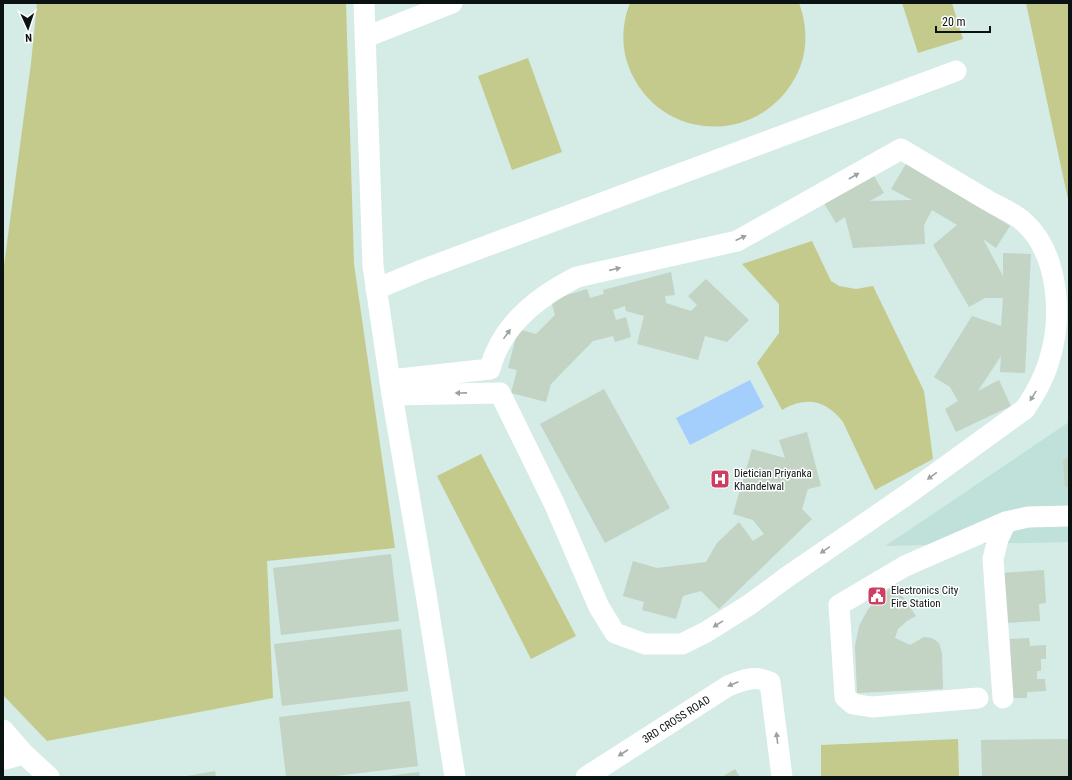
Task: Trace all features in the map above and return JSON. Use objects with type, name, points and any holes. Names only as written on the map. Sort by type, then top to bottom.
[{"type":"street","points":[[364,3],[373,266],[391,387],[455,777]]},
{"type":"street","points":[[366,37],[452,3]]},
{"type":"street","points":[[376,289],[430,267],[956,71]]},
{"type":"street","points":[[901,149],[1023,221],[1032,230],[1042,246],[1050,263],[1053,276],[1056,321],[1054,341],[1043,378],[1035,394],[1024,409],[905,496],[749,605],[706,632],[682,644],[645,644],[615,633],[599,607],[554,503],[500,392],[391,387],[490,369],[494,355],[503,338],[514,323],[537,301],[559,286],[577,277],[737,241],[901,149]]},
{"type":"street","points":[[978,698],[872,707],[853,704],[845,697],[840,605],[904,566],[1006,522],[1028,517],[1069,516]]},
{"type":"street","points":[[1004,698],[993,559],[998,539],[1006,522]]},
{"type":"street","name":"3RD CROSS ROAD","points":[[586,777],[728,686],[744,680],[762,678],[770,682],[782,777]]},
{"type":"street","points":[[3,730],[24,754],[49,777]]},
{"type":"street","points":[[3,758],[6,759],[24,754]]},
{"type":"shaded area","points":[[1069,422],[1069,542],[885,546],[924,520]]},
{"type":"green space","points":[[37,3],[346,3],[354,264],[395,548],[267,561],[273,698],[47,741],[3,695],[3,273],[31,63]]},
{"type":"green space","points":[[630,3],[799,3],[805,30],[805,49],[803,59],[796,76],[779,99],[758,115],[734,124],[708,126],[683,121],[661,109],[642,91],[628,65],[624,50],[623,34],[625,18]]},
{"type":"green space","points":[[902,3],[952,3],[963,39],[918,53]]},
{"type":"green space","points":[[1026,3],[1069,3],[1069,204]]},
{"type":"green space","points":[[528,58],[562,152],[512,170],[478,76]]},
{"type":"green space","points":[[812,241],[831,281],[839,286],[856,289],[873,286],[924,391],[933,459],[875,490],[843,422],[830,409],[815,402],[799,403],[782,410],[757,363],[779,333],[779,304],[742,264]]},
{"type":"green space","points":[[481,454],[576,636],[531,659],[437,476]]},
{"type":"green space","points":[[958,739],[959,777],[821,777],[821,745]]},
{"type":"water","points":[[750,380],[764,407],[690,445],[676,418]]},
{"type":"building","points":[[906,164],[1010,226],[996,248],[983,239],[1003,276],[1003,253],[1031,254],[1025,373],[1000,372],[1001,356],[978,391],[999,380],[1011,406],[956,432],[945,409],[958,401],[950,387],[934,377],[972,316],[1001,326],[1003,298],[985,298],[969,307],[933,245],[957,225],[932,210],[924,225],[925,244],[853,248],[845,217],[836,223],[822,200],[871,171],[884,193],[870,201],[912,200],[891,189]]},
{"type":"building","points":[[671,272],[675,295],[665,296],[666,303],[691,311],[697,305],[688,296],[706,279],[749,320],[727,342],[705,336],[698,360],[637,344],[644,316],[626,311],[625,306],[613,310],[616,320],[626,317],[631,337],[615,342],[613,336],[593,341],[551,384],[546,402],[511,393],[517,370],[508,368],[518,329],[536,334],[555,315],[551,300],[587,289],[590,298],[604,294],[603,290]]},
{"type":"building","points":[[604,389],[670,508],[605,543],[540,424]]},
{"type":"building","points":[[807,432],[821,486],[808,489],[802,509],[812,519],[719,609],[701,591],[683,596],[676,619],[642,610],[644,602],[623,596],[633,561],[657,568],[706,562],[717,543],[739,522],[753,541],[764,534],[753,520],[733,514],[752,449],[785,458],[779,440]]},
{"type":"building","points":[[1069,456],[1069,487],[1065,487],[1063,460]]},
{"type":"building","points":[[391,554],[399,621],[281,635],[273,568]]},
{"type":"building","points":[[1044,570],[1046,603],[1039,604],[1040,621],[1005,623],[1002,573]]},
{"type":"building","points":[[895,585],[916,616],[907,621],[898,629],[895,638],[910,645],[924,637],[932,638],[939,643],[942,653],[943,689],[857,693],[855,646],[859,626],[867,611],[877,598]]},
{"type":"building","points":[[401,629],[408,691],[282,706],[274,644]]},
{"type":"building","points":[[1029,638],[1030,646],[1046,645],[1046,659],[1041,659],[1041,671],[1037,671],[1037,679],[1045,679],[1046,691],[1027,692],[1027,698],[1012,698],[1010,639]]},
{"type":"building","points":[[410,701],[418,766],[328,777],[286,777],[279,717]]},
{"type":"building","points":[[1069,739],[1069,777],[982,777],[981,740]]},
{"type":"building","points":[[735,769],[740,777],[722,777]]},
{"type":"building","points":[[215,771],[216,777],[187,777],[187,776]]},
{"type":"building","points":[[419,772],[420,777],[388,777],[388,776]]},
{"type":"place","name":"Dietician Priyanka Khandelwal","points":[[720,479]]},
{"type":"place","name":"Electronics City Fire Station","points":[[877,596]]}]
